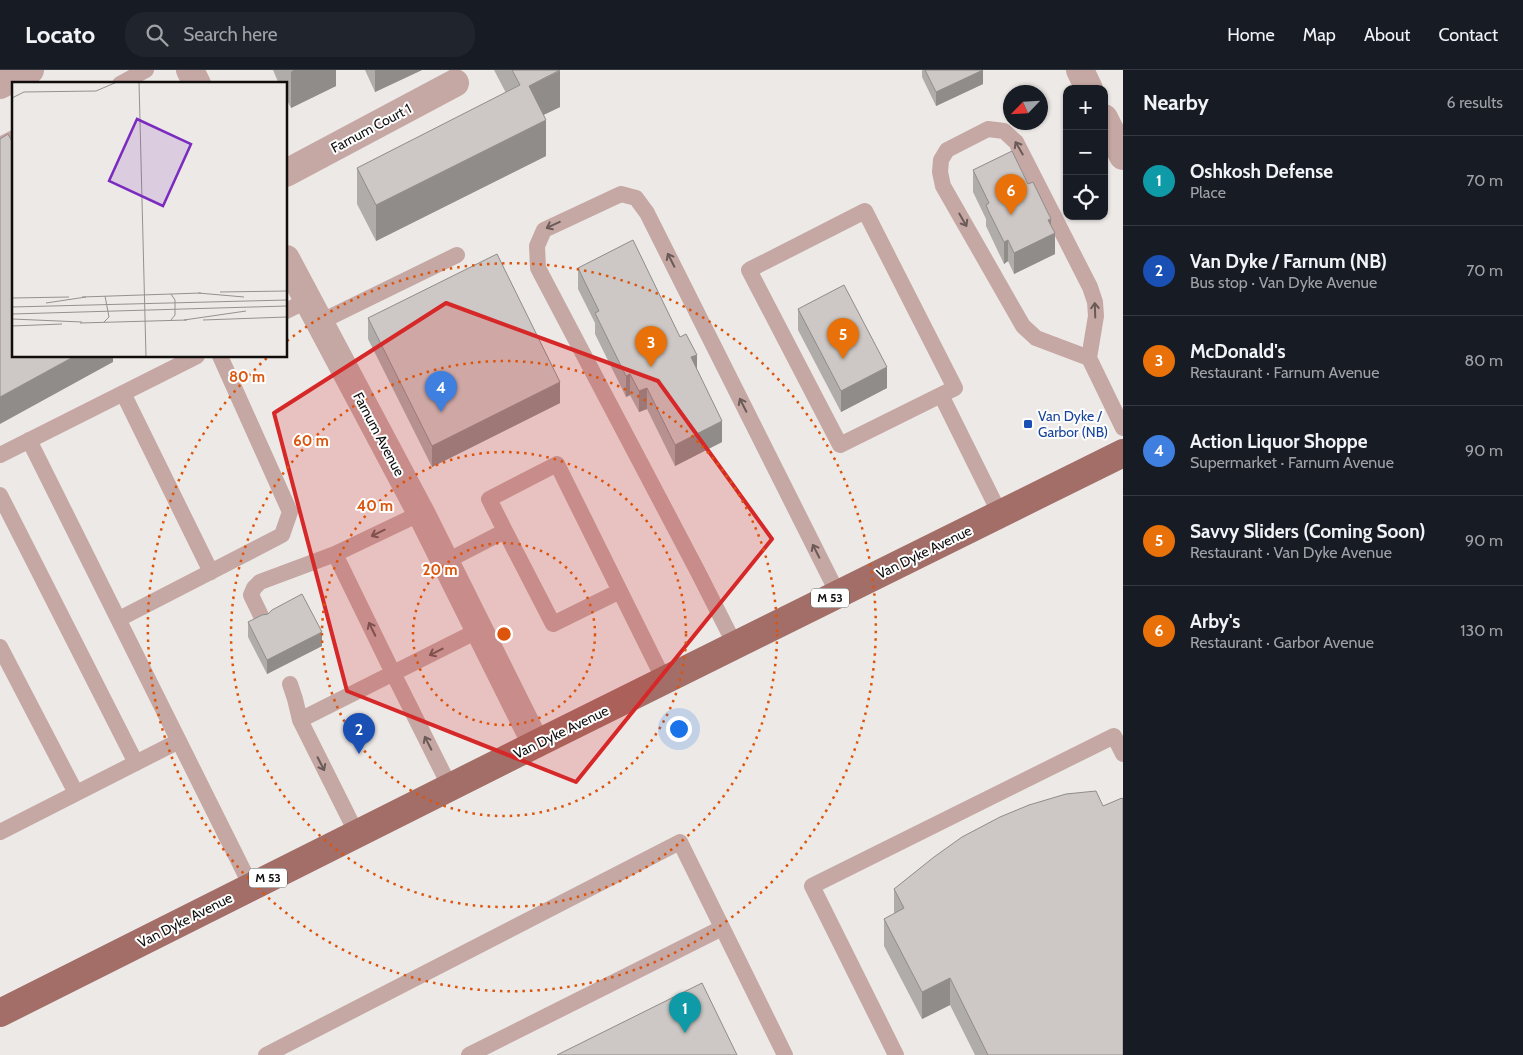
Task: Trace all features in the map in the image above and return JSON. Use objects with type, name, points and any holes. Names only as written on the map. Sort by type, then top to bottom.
[{"type":"main road","name":"Van Dyke Avenue","points":[[0,1013],[664,680],[1123,453]]},
{"type":"street","points":[[0,85],[30,70]]},
{"type":"street","points":[[190,70],[196,82]]},
{"type":"street","points":[[1080,70],[1087,85]]},
{"type":"street","name":"Farnum Court 1","points":[[288,172],[455,83]]},
{"type":"street","points":[[1108,126],[1123,154]]},
{"type":"street","name":"Farnum Avenue","points":[[288,264],[305,311],[420,513],[536,744]]},
{"type":"lane","points":[[124,82],[146,70]]},
{"type":"lane","points":[[1089,358],[1036,338],[1023,326],[943,186],[940,172],[941,160],[947,150],[988,129],[1004,131],[1016,142],[1090,286],[1095,302],[1096,316],[1089,358],[1123,428]]},
{"type":"lane","points":[[0,145],[12,139]]},
{"type":"lane","points":[[735,645],[694,563],[538,268],[537,246],[544,230],[621,194],[636,198],[647,213],[838,594]]},
{"type":"lane","points":[[865,211],[956,388],[941,395],[840,445],[749,270],[865,211]]},
{"type":"lane","points":[[305,311],[457,255]]},
{"type":"lane","points":[[0,455],[193,358]]},
{"type":"lane","points":[[118,619],[282,534],[290,512],[221,358]]},
{"type":"lane","points":[[123,393],[211,572]]},
{"type":"lane","points":[[941,395],[1000,514]]},
{"type":"lane","points":[[30,440],[252,886]]},
{"type":"lane","points":[[620,591],[553,624],[489,499],[557,464],[620,591],[664,680]]},
{"type":"lane","points":[[0,495],[136,763]]},
{"type":"lane","points":[[263,620],[251,595],[254,588],[260,582],[335,554],[420,513]]},
{"type":"lane","points":[[445,562],[505,531]]},
{"type":"lane","points":[[335,554],[450,787]]},
{"type":"lane","points":[[300,720],[479,630]]},
{"type":"lane","points":[[0,647],[76,793]]},
{"type":"lane","points":[[290,684],[300,720],[357,834]]},
{"type":"lane","points":[[896,1055],[812,886],[1114,736],[1123,754]]},
{"type":"lane","points":[[0,832],[179,741]]},
{"type":"lane","points":[[266,1055],[680,842],[785,1055]]},
{"type":"lane","points":[[469,1055],[722,928]]},
{"type":"highlighted area","points":[[446,303],[658,381],[772,539],[576,782],[347,691],[274,413]]},
{"type":"building","points":[[512,70],[560,70],[529,86],[546,120],[376,205],[357,168],[520,85]]},
{"type":"building","points":[[925,70],[983,70],[936,92]]},
{"type":"building","points":[[8,134],[12,141],[12,358],[71,358],[0,397],[0,139]]},
{"type":"building","points":[[1012,151],[1028,184],[1033,182],[1051,219],[1048,220],[1055,233],[1014,253],[1008,240],[1004,242],[989,212],[986,205],[989,203],[973,170]]},
{"type":"building","points":[[633,240],[680,337],[686,334],[697,355],[691,357],[722,421],[675,445],[647,388],[639,391],[630,374],[626,376],[595,313],[599,311],[578,268]]},
{"type":"building","points":[[497,254],[560,382],[432,446],[368,318]]},
{"type":"building","points":[[844,285],[887,367],[841,391],[798,309]]},
{"type":"building","points":[[302,594],[322,632],[267,660],[248,622],[268,614]]},
{"type":"building","points":[[1096,791],[1103,806],[1123,799],[1123,1055],[988,1055],[950,978],[922,992],[884,919],[904,908],[894,889],[962,837],[1000,817],[1029,805],[1066,794]]},
{"type":"building","points":[[702,983],[737,1055],[557,1055]]},
{"type":"place","name":"Arby's","points":[[1011,215]]},
{"type":"place","name":"Savvy Sliders (Coming Soon)","points":[[843,359]]},
{"type":"place","name":"McDonald's","points":[[651,367]]},
{"type":"place","name":"Action Liquor Shoppe","points":[[441,412]]},
{"type":"place","name":"Van Dyke / Garbor (NB)","points":[[1028,424]]},
{"type":"place","name":"Van Dyke / Farnum (NB)","points":[[359,754]]},
{"type":"place","name":"Oshkosh Defense","points":[[685,1033]]}]
